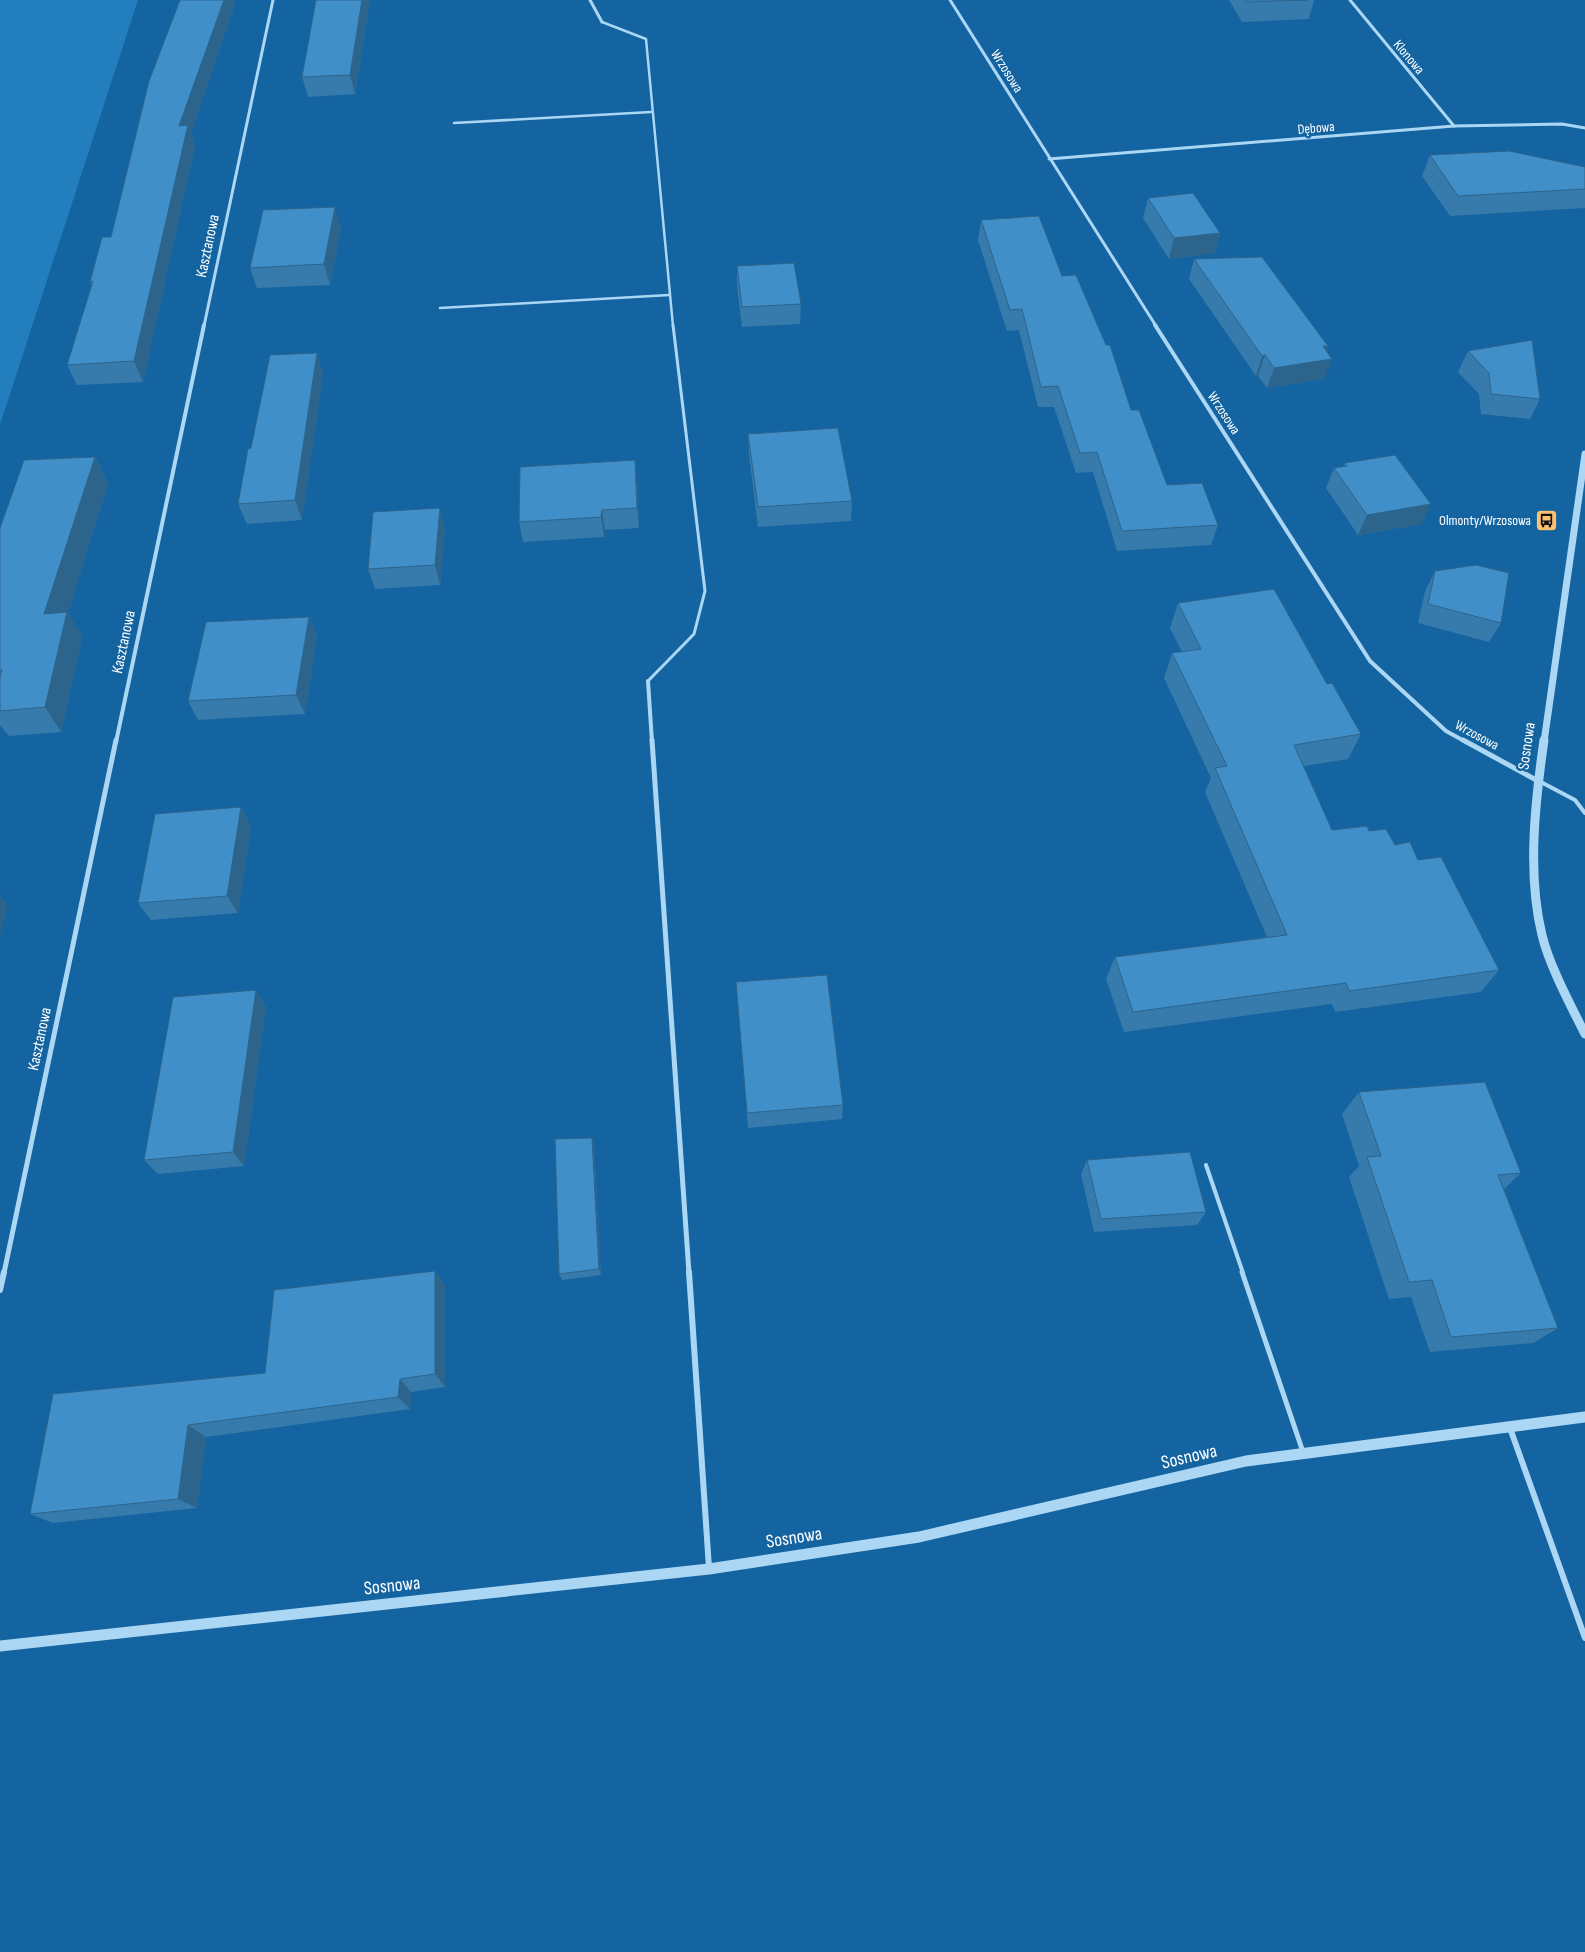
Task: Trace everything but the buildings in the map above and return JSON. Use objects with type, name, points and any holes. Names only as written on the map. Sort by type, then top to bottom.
[{"type":"street","name":"Kasztanowa","points":[[0,1290],[273,0]]},
{"type":"street","points":[[590,0],[602,22]]},
{"type":"street","name":"Wrzosowa","points":[[950,0],[1049,160],[1370,661],[1446,731],[1538,781]]},
{"type":"street","name":"Klonowa","points":[[1350,0],[1454,126]]},
{"type":"street","name":"Dębowa","points":[[1049,160],[1454,126],[1562,124],[1585,128]]},
{"type":"street","name":"Sosnowa","points":[[1585,454],[1538,781],[1533,862],[1542,936],[1568,1001],[1585,1034]]},
{"type":"street","points":[[648,681],[709,1569]]},
{"type":"street","name":"Sosnowa","points":[[0,1646],[709,1569],[920,1537],[1246,1461],[1585,1417]]},
{"type":"street","points":[[1510,1428],[1585,1638]]},
{"type":"lane","points":[[602,22],[646,39],[651,112],[669,295],[705,591],[694,634],[648,681]]},
{"type":"lane","points":[[454,123],[651,112]]},
{"type":"lane","points":[[440,308],[669,295]]},
{"type":"lane","points":[[1538,781],[1575,800],[1585,813]]},
{"type":"lane","points":[[1206,1165],[1304,1454]]},
{"type":"shaded area","points":[[0,0],[138,0],[0,425]]},
{"type":"place","name":"Olmonty/Wrzosowa","points":[[1547,520]]}]
